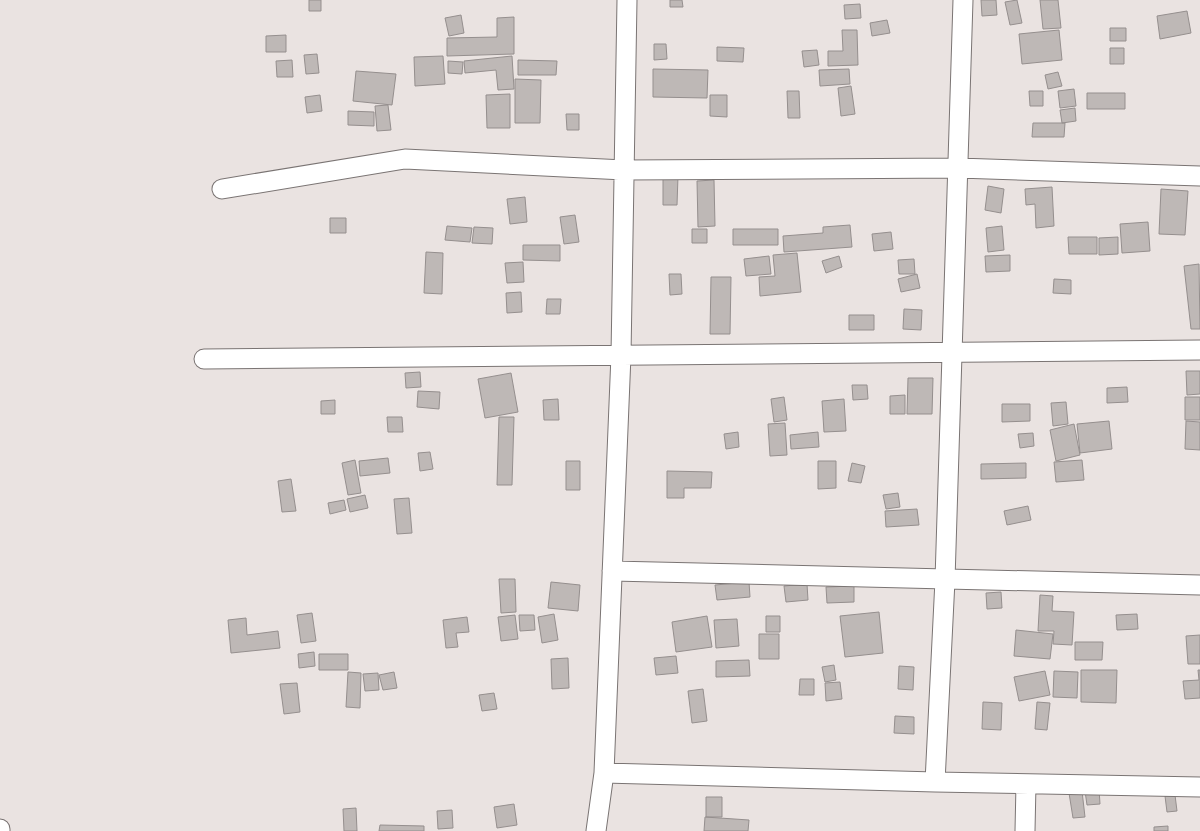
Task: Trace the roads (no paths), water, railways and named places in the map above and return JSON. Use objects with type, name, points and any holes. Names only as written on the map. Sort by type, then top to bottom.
[{"type":"street","points":[[596,831],[604,773],[621,355],[627,0]]},
{"type":"street","points":[[935,782],[945,580],[963,0]]},
{"type":"street","points":[[222,189],[405,159],[624,170],[958,168],[1200,176]]},
{"type":"street","points":[[204,359],[1200,350]]},
{"type":"street","points":[[612,571],[1200,586]]},
{"type":"street","points":[[604,773],[1200,787]]},
{"type":"street","points":[[1025,831],[1026,784]]}]
